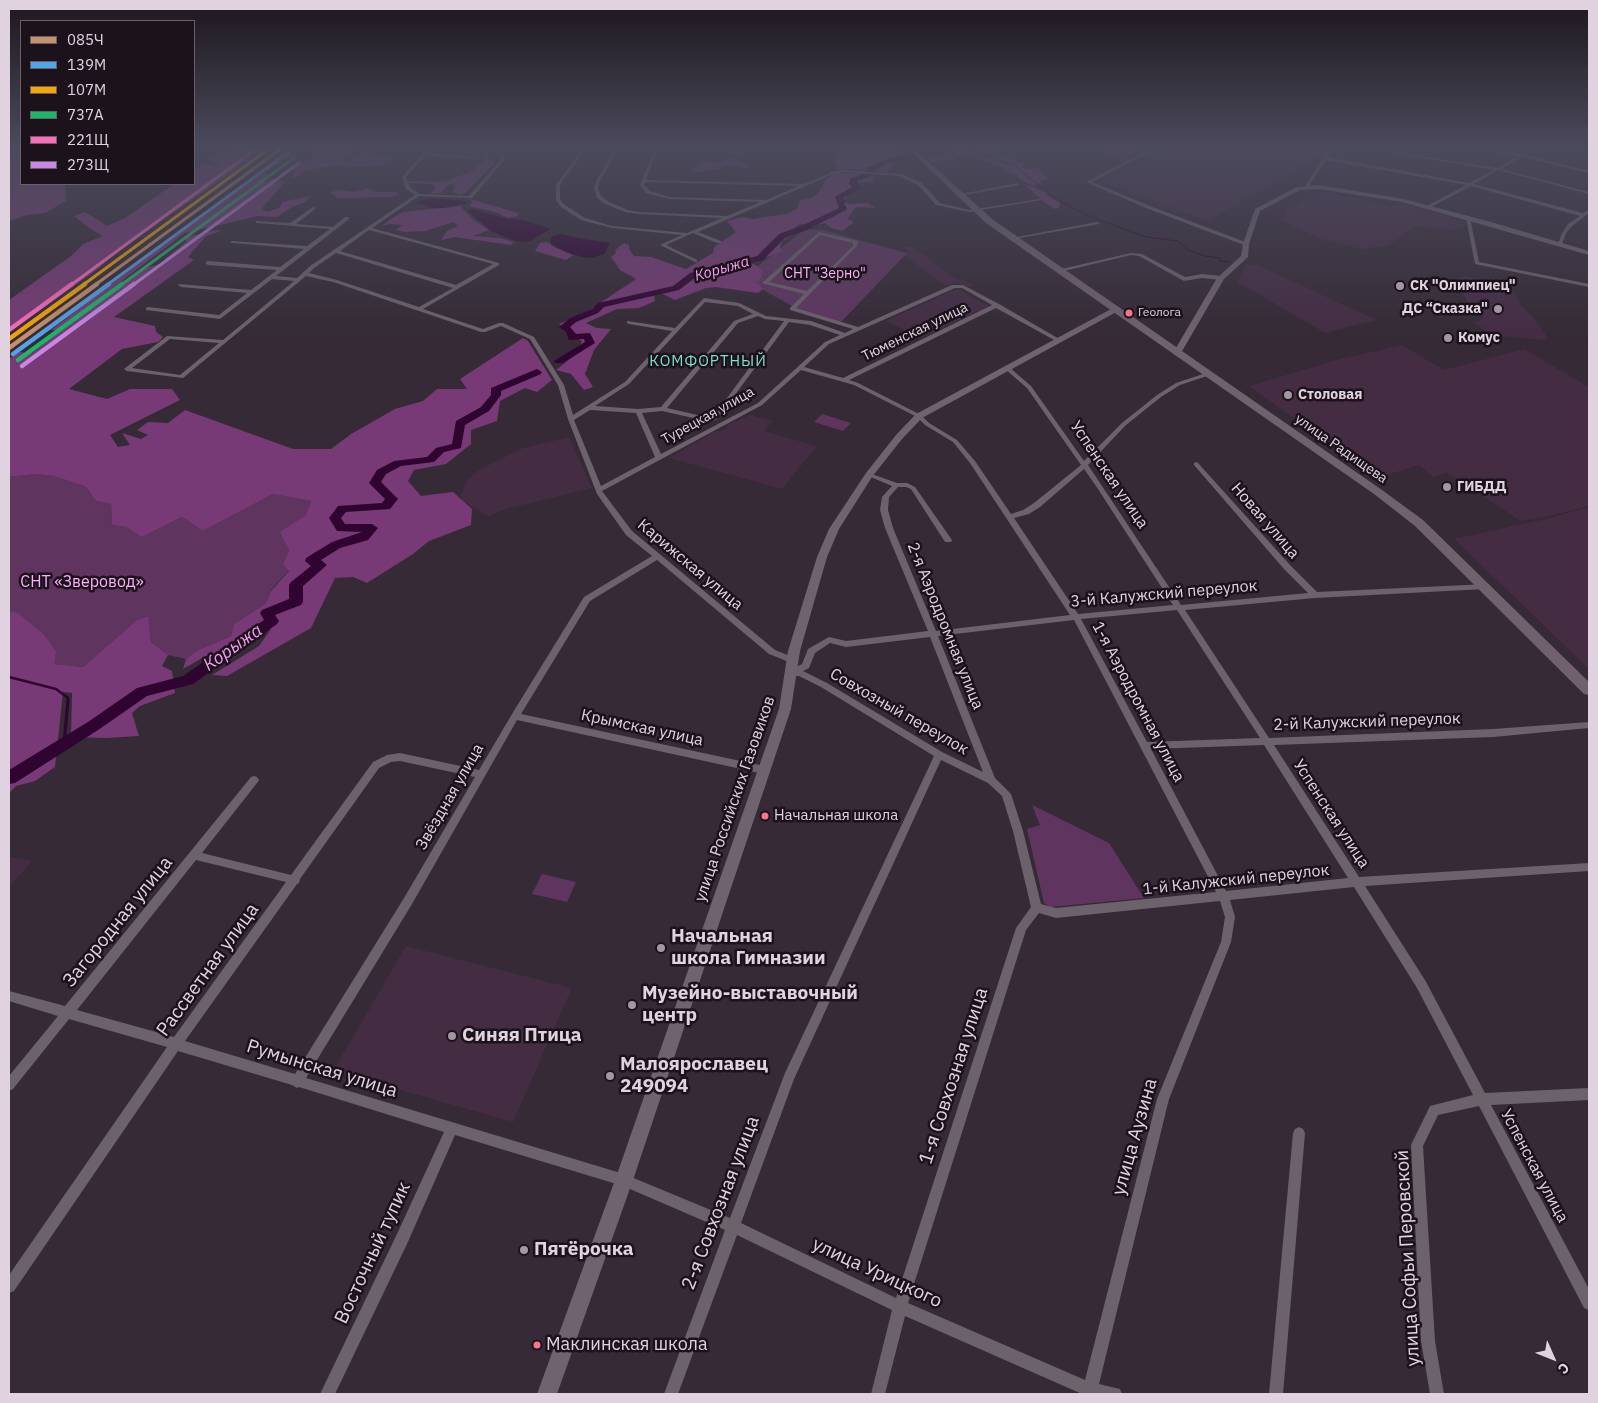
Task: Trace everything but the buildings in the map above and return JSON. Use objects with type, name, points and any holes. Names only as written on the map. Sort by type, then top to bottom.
[{"type":"main road","points":[[1177,353],[1221,278],[1244,257],[1246,244],[1257,210]]},
{"type":"main road","points":[[1441,210],[1589,253]]},
{"type":"main road","name":"улица Радищева","points":[[976,211],[1409,516],[1485,586],[1589,690]]},
{"type":"main road","name":"улица Российских Газовиков","points":[[547,1394],[624,1180],[785,709],[791,666],[822,557],[834,529],[869,475],[899,437],[919,416],[1116,310]]},
{"type":"street","points":[[291,225],[311,210]]},
{"type":"street","points":[[224,342],[175,336],[169,337],[127,370],[182,377],[224,342],[298,280],[312,267],[396,210]]},
{"type":"street","points":[[570,210],[583,219],[612,227],[688,234]]},
{"type":"street","points":[[626,210],[639,213],[728,218]]},
{"type":"street","points":[[695,261],[662,245],[746,210]]},
{"type":"street","points":[[1158,210],[1246,244]]},
{"type":"street","points":[[1566,210],[1583,215]]},
{"type":"street","points":[[1560,244],[1564,233],[1570,225],[1589,211]]},
{"type":"street","points":[[148,309],[220,317],[347,218]]},
{"type":"street","points":[[1468,218],[1477,263],[1589,286]]},
{"type":"street","points":[[258,222],[334,228]]},
{"type":"street","points":[[1014,238],[1097,223]]},
{"type":"street","points":[[369,229],[497,264]]},
{"type":"street","points":[[694,232],[719,242]]},
{"type":"street","points":[[809,292],[765,283],[819,233],[856,242],[855,246],[809,292],[792,309],[802,314],[858,329]]},
{"type":"street","points":[[234,242],[308,248]]},
{"type":"street","points":[[336,251],[456,287]]},
{"type":"street","points":[[1060,270],[1132,254],[1140,255],[1184,279],[1202,276],[1221,278]]},
{"type":"street","points":[[208,262],[281,269]]},
{"type":"street","points":[[304,274],[335,281],[418,310],[497,264]]},
{"type":"street","points":[[271,277],[298,280]]},
{"type":"street","points":[[181,285],[252,292]]},
{"type":"street","name":"Турецкая улица","points":[[599,490],[760,404],[827,343],[954,286],[963,287],[996,305]]},
{"type":"street","points":[[571,419],[627,384],[704,300],[739,305],[757,314],[811,323],[846,335]]},
{"type":"street","points":[[996,305],[1058,340]]},
{"type":"street","name":"Тюменская улица","points":[[844,380],[996,305]]},
{"type":"street","name":"Карижская улица","points":[[418,310],[483,331],[501,324],[532,338],[561,385],[571,419],[606,504],[629,533],[791,666]]},
{"type":"street","points":[[663,409],[736,322],[757,314]]},
{"type":"street","points":[[590,408],[638,411],[663,409],[710,420],[715,418],[787,320]]},
{"type":"street","points":[[628,322],[676,330]]},
{"type":"street","name":"1-я Аэродромная улица","points":[[800,368],[856,384],[919,416],[927,424],[954,441],[973,462],[1076,617],[1224,896]]},
{"type":"street","name":"Успенская улица","points":[[1007,368],[1029,387],[1084,465],[1266,740],[1421,984],[1589,1303]]},
{"type":"street","points":[[1009,517],[1026,512],[1084,465],[1124,424],[1159,396],[1178,384],[1208,374]]},
{"type":"street","points":[[638,411],[660,458]]},
{"type":"street","name":"Новая улица","points":[[1196,464],[1294,575],[1315,595]]},
{"type":"street","points":[[869,475],[896,485],[907,485],[913,488],[948,540]]},
{"type":"street","name":"2-я Аэродромная улица","points":[[896,485],[886,497],[884,510],[991,780]]},
{"type":"street","name":"Звёздная улица","points":[[297,1082],[408,901],[480,774],[587,599],[658,556]]},
{"type":"street","name":"3-й Калужский переулок","points":[[791,666],[806,666],[811,651],[828,640],[846,644],[1076,617],[1315,595],[1485,586]]},
{"type":"street","name":"Совхозный переулок","points":[[791,666],[939,755],[991,780]]},
{"type":"street","name":"Крымская улица","points":[[515,716],[764,770]]},
{"type":"street","name":"2-й Калужский переулок","points":[[1146,746],[1266,740],[1493,733],[1589,725]]},
{"type":"street","name":"2-я Совхозная улица","points":[[671,1394],[789,1077],[939,755]]},
{"type":"street","name":"Рассветная улица","points":[[9,1286],[176,1044],[376,765],[390,758],[400,757],[480,774]]},
{"type":"street","name":"Загородная улица","points":[[9,1085],[254,780]]},
{"type":"street","points":[[991,780],[1006,794],[1018,828],[1037,908]]},
{"type":"street","points":[[193,856],[295,880]]},
{"type":"street","name":"1-й Калужский переулок","points":[[1037,908],[1056,913],[1357,882],[1589,867]]},
{"type":"street","name":"улица Аузина","points":[[1089,1392],[1163,1099],[1226,942],[1230,917],[1224,896]]},
{"type":"street","name":"1-я Совхозная улица","points":[[878,1394],[900,1307],[1021,928],[1037,908]]},
{"type":"street","name":"Румынская улица","points":[[9,996],[176,1044],[624,1180]]},
{"type":"street","name":"улица Софьи Перовской","points":[[1437,1394],[1428,1340],[1417,1145],[1434,1110],[1481,1098],[1589,1094]]},
{"type":"street","name":"Восточный тупик","points":[[327,1394],[402,1239],[452,1128]]},
{"type":"street","points":[[1276,1394],[1299,1133]]},
{"type":"street","name":"улица Урицкого","points":[[624,1180],[732,1226],[900,1307],[1089,1392],[1115,1394]]},
{"type":"shaded area","points":[[9,210],[49,210],[45,213],[27,215],[9,221]]},
{"type":"shaded area","points":[[136,210],[177,210],[9,332],[9,300],[71,256],[83,244],[103,236],[74,216],[85,212],[107,226]]},
{"type":"shaded area","points":[[209,210],[266,212],[287,210],[277,217],[258,216],[185,233],[57,330],[51,330]]},
{"type":"shaded area","points":[[464,210],[474,220],[489,230],[473,236],[500,238],[514,242],[511,245],[455,237],[441,240],[447,231],[458,226],[454,222],[425,231],[405,232],[395,230],[403,225],[390,224],[382,226],[403,212]]},
{"type":"shaded area","points":[[477,210],[504,218],[523,220],[551,229],[530,241],[522,242],[491,231],[468,211]]},
{"type":"shaded area","points":[[488,210],[509,210],[518,213],[518,216],[508,218]]},
{"type":"shaded area","points":[[794,210],[853,210],[847,219],[854,222],[842,231],[831,228],[825,223],[813,226],[800,224],[794,228],[795,234],[782,241],[780,248],[783,251],[767,257],[755,257],[747,260],[748,263],[756,265],[763,271],[761,278],[756,282],[763,289],[758,293],[716,287],[706,288],[675,300],[657,291],[653,291],[655,301],[639,308],[617,309],[586,323],[597,328],[611,329],[594,350],[585,374],[593,387],[584,390],[571,374],[556,370],[571,358],[582,342],[559,324],[588,311],[636,279],[620,270],[611,257],[616,253],[615,250],[624,243],[629,245],[629,249],[634,256],[651,257],[686,269],[713,253],[714,247],[736,232],[727,221],[742,217],[752,219],[786,214]]},
{"type":"shaded area","points":[[1179,210],[1226,210],[1207,221]]},
{"type":"shaded area","points":[[1285,210],[1426,210],[1467,223],[1460,230],[1414,226],[1388,246],[1361,249],[1319,238],[1280,220],[1286,217]]},
{"type":"shaded area","points":[[216,230],[221,231],[206,236],[188,257],[194,260],[114,317],[155,326],[156,332],[163,337],[158,342],[122,349],[69,389],[107,399],[130,389],[172,389],[180,400],[110,435],[118,447],[130,445],[122,433],[141,439],[148,435],[137,430],[148,422],[168,423],[185,410],[293,449],[331,449],[351,434],[395,409],[423,401],[437,389],[467,389],[460,379],[523,338],[528,341],[552,380],[537,392],[525,388],[500,401],[497,421],[471,430],[471,444],[446,464],[414,470],[408,481],[421,496],[453,492],[472,509],[471,525],[429,541],[413,554],[367,583],[353,577],[335,578],[311,628],[227,676],[212,675],[259,646],[271,629],[252,633],[246,642],[232,651],[206,656],[183,669],[186,659],[196,651],[231,636],[234,624],[266,603],[270,592],[289,571],[283,564],[289,550],[280,532],[306,515],[311,501],[273,494],[203,531],[182,517],[142,537],[126,527],[112,525],[111,504],[96,501],[86,487],[54,476],[36,474],[9,477],[9,359],[19,352],[32,353],[142,269],[164,263],[165,259],[186,242],[186,237]]},
{"type":"shaded area","points":[[561,234],[610,243],[604,254],[593,258],[582,257],[566,252],[551,244],[551,237]]},
{"type":"shaded area","points":[[547,242],[573,255],[566,260],[535,251],[540,243]]},
{"type":"shaded area","points":[[911,246],[958,280],[962,279],[974,286],[970,287],[958,282],[944,285],[903,254],[910,253],[903,247]]},
{"type":"shaded area","points":[[1245,265],[1258,265],[1376,320],[1325,333],[1238,282]]},
{"type":"shaded area","name":"ДС “Сказка\"","points":[[1464,276],[1509,284],[1522,307],[1531,315],[1548,338],[1544,340],[1491,335],[1473,322],[1479,321],[1483,317],[1472,311],[1455,280]]},
{"type":"shaded area","points":[[957,289],[989,306],[921,338],[886,321]]},
{"type":"shaded area","points":[[1402,345],[1444,370],[1524,349],[1589,387],[1589,506],[1521,521],[1447,473],[1433,477],[1419,465],[1377,478],[1249,386],[1336,360]]},
{"type":"shaded area","points":[[750,415],[773,421],[764,431],[817,446],[782,489],[669,458],[714,432],[727,428],[727,425]]},
{"type":"shaded area","points":[[569,437],[592,488],[502,510],[489,517],[460,499],[466,481],[479,470],[523,448]]},
{"type":"shaded area","points":[[1589,507],[1589,669],[1454,539],[1550,518]]},
{"type":"shaded area","points":[[9,611],[18,613],[44,635],[56,651],[54,664],[83,667],[137,620],[148,616],[151,642],[168,655],[162,666],[172,671],[175,693],[140,706],[132,713],[139,736],[107,738],[71,737],[72,693],[63,692],[55,767],[35,781],[16,786],[9,793]]},
{"type":"shaded area","points":[[9,857],[32,861],[9,887]]},
{"type":"shaded area","name":"Синяя Птица","points":[[406,946],[572,988],[513,1122],[333,1071]]},
{"type":"green space","name":"СНТ \"Зерно\"","points":[[805,229],[823,230],[907,253],[839,324],[803,312],[756,286],[759,265]]},
{"type":"green space","points":[[822,414],[851,423],[843,431],[814,422]]},
{"type":"green space","name":"СНТ «Зверовод»","points":[[36,474],[54,476],[86,487],[96,501],[111,504],[112,525],[126,527],[142,537],[182,517],[203,531],[273,494],[311,501],[306,515],[281,532],[289,550],[283,564],[289,570],[270,591],[266,603],[234,624],[231,636],[196,651],[186,659],[168,655],[151,642],[147,616],[137,620],[83,667],[54,664],[18,614],[9,611],[9,477]]},
{"type":"green space","points":[[1032,805],[1109,843],[1144,898],[1051,907],[1044,903],[1027,829],[1040,825]]},
{"type":"green space","points":[[542,874],[576,882],[567,902],[532,894]]},
{"type":"waterway","name":"Корыжа","points":[[559,361],[590,343],[587,335],[572,338],[570,331],[564,327],[573,320],[595,311],[601,305],[676,288],[693,275],[760,258],[782,236],[804,228],[840,210]]},
{"type":"waterway","points":[[1078,210],[1146,237],[1178,241],[1188,250],[1205,256],[1220,258],[1220,261],[1230,262]]},
{"type":"waterway","name":"Корыжа","points":[[9,778],[93,726],[142,692],[188,680],[272,621],[267,613],[296,602],[296,585],[320,565],[311,561],[336,545],[364,537],[372,528],[341,528],[335,518],[342,509],[386,506],[392,499],[375,483],[381,472],[398,463],[430,460],[440,450],[457,446],[460,423],[485,409],[496,395],[495,390],[537,372]]},
{"type":"waterway","points":[[9,677],[56,689],[68,700]]},
{"type":"waterway","points":[[64,743],[68,700]]},
{"type":"transit line","name":"221Щ","points":[[9,330],[172,210]]},
{"type":"transit line","name":"107М","points":[[9,339],[185,210]]},
{"type":"transit line","name":"085Ч","points":[[9,348],[197,210]]},
{"type":"transit line","name":"139М","points":[[13,354],[209,210]]},
{"type":"transit line","name":"737А","points":[[18,360],[222,210]]},
{"type":"transit line","name":"273Щ","points":[[22,366],[234,210]]},
{"type":"place","name":"СК \"Олимпиец\"","points":[[1400,286]]},
{"type":"place","name":"ДС “Сказка\"","points":[[1498,309]]},
{"type":"place","name":"Геолога","points":[[1129,313]]},
{"type":"place","name":"Комус","points":[[1448,338]]},
{"type":"place","name":"Столовая","points":[[1288,395]]},
{"type":"place","name":"ГИБДД","points":[[1447,487]]},
{"type":"place","name":"Начальная школа","points":[[765,816]]},
{"type":"place","name":"Начальная школа Гимназии","points":[[661,948]]},
{"type":"place","name":"Музейно-выставочный центр","points":[[632,1005]]},
{"type":"place","name":"Синяя Птица","points":[[452,1036]]},
{"type":"place","name":"Малоярославец 249094","points":[[610,1076]]},
{"type":"place","name":"Пятёрочка","points":[[524,1250]]},
{"type":"place","name":"Маклинская школа","points":[[537,1345]]},
{"type":"district","name":"КОМФОРТНЫЙ","points":[[708,362]]}]
